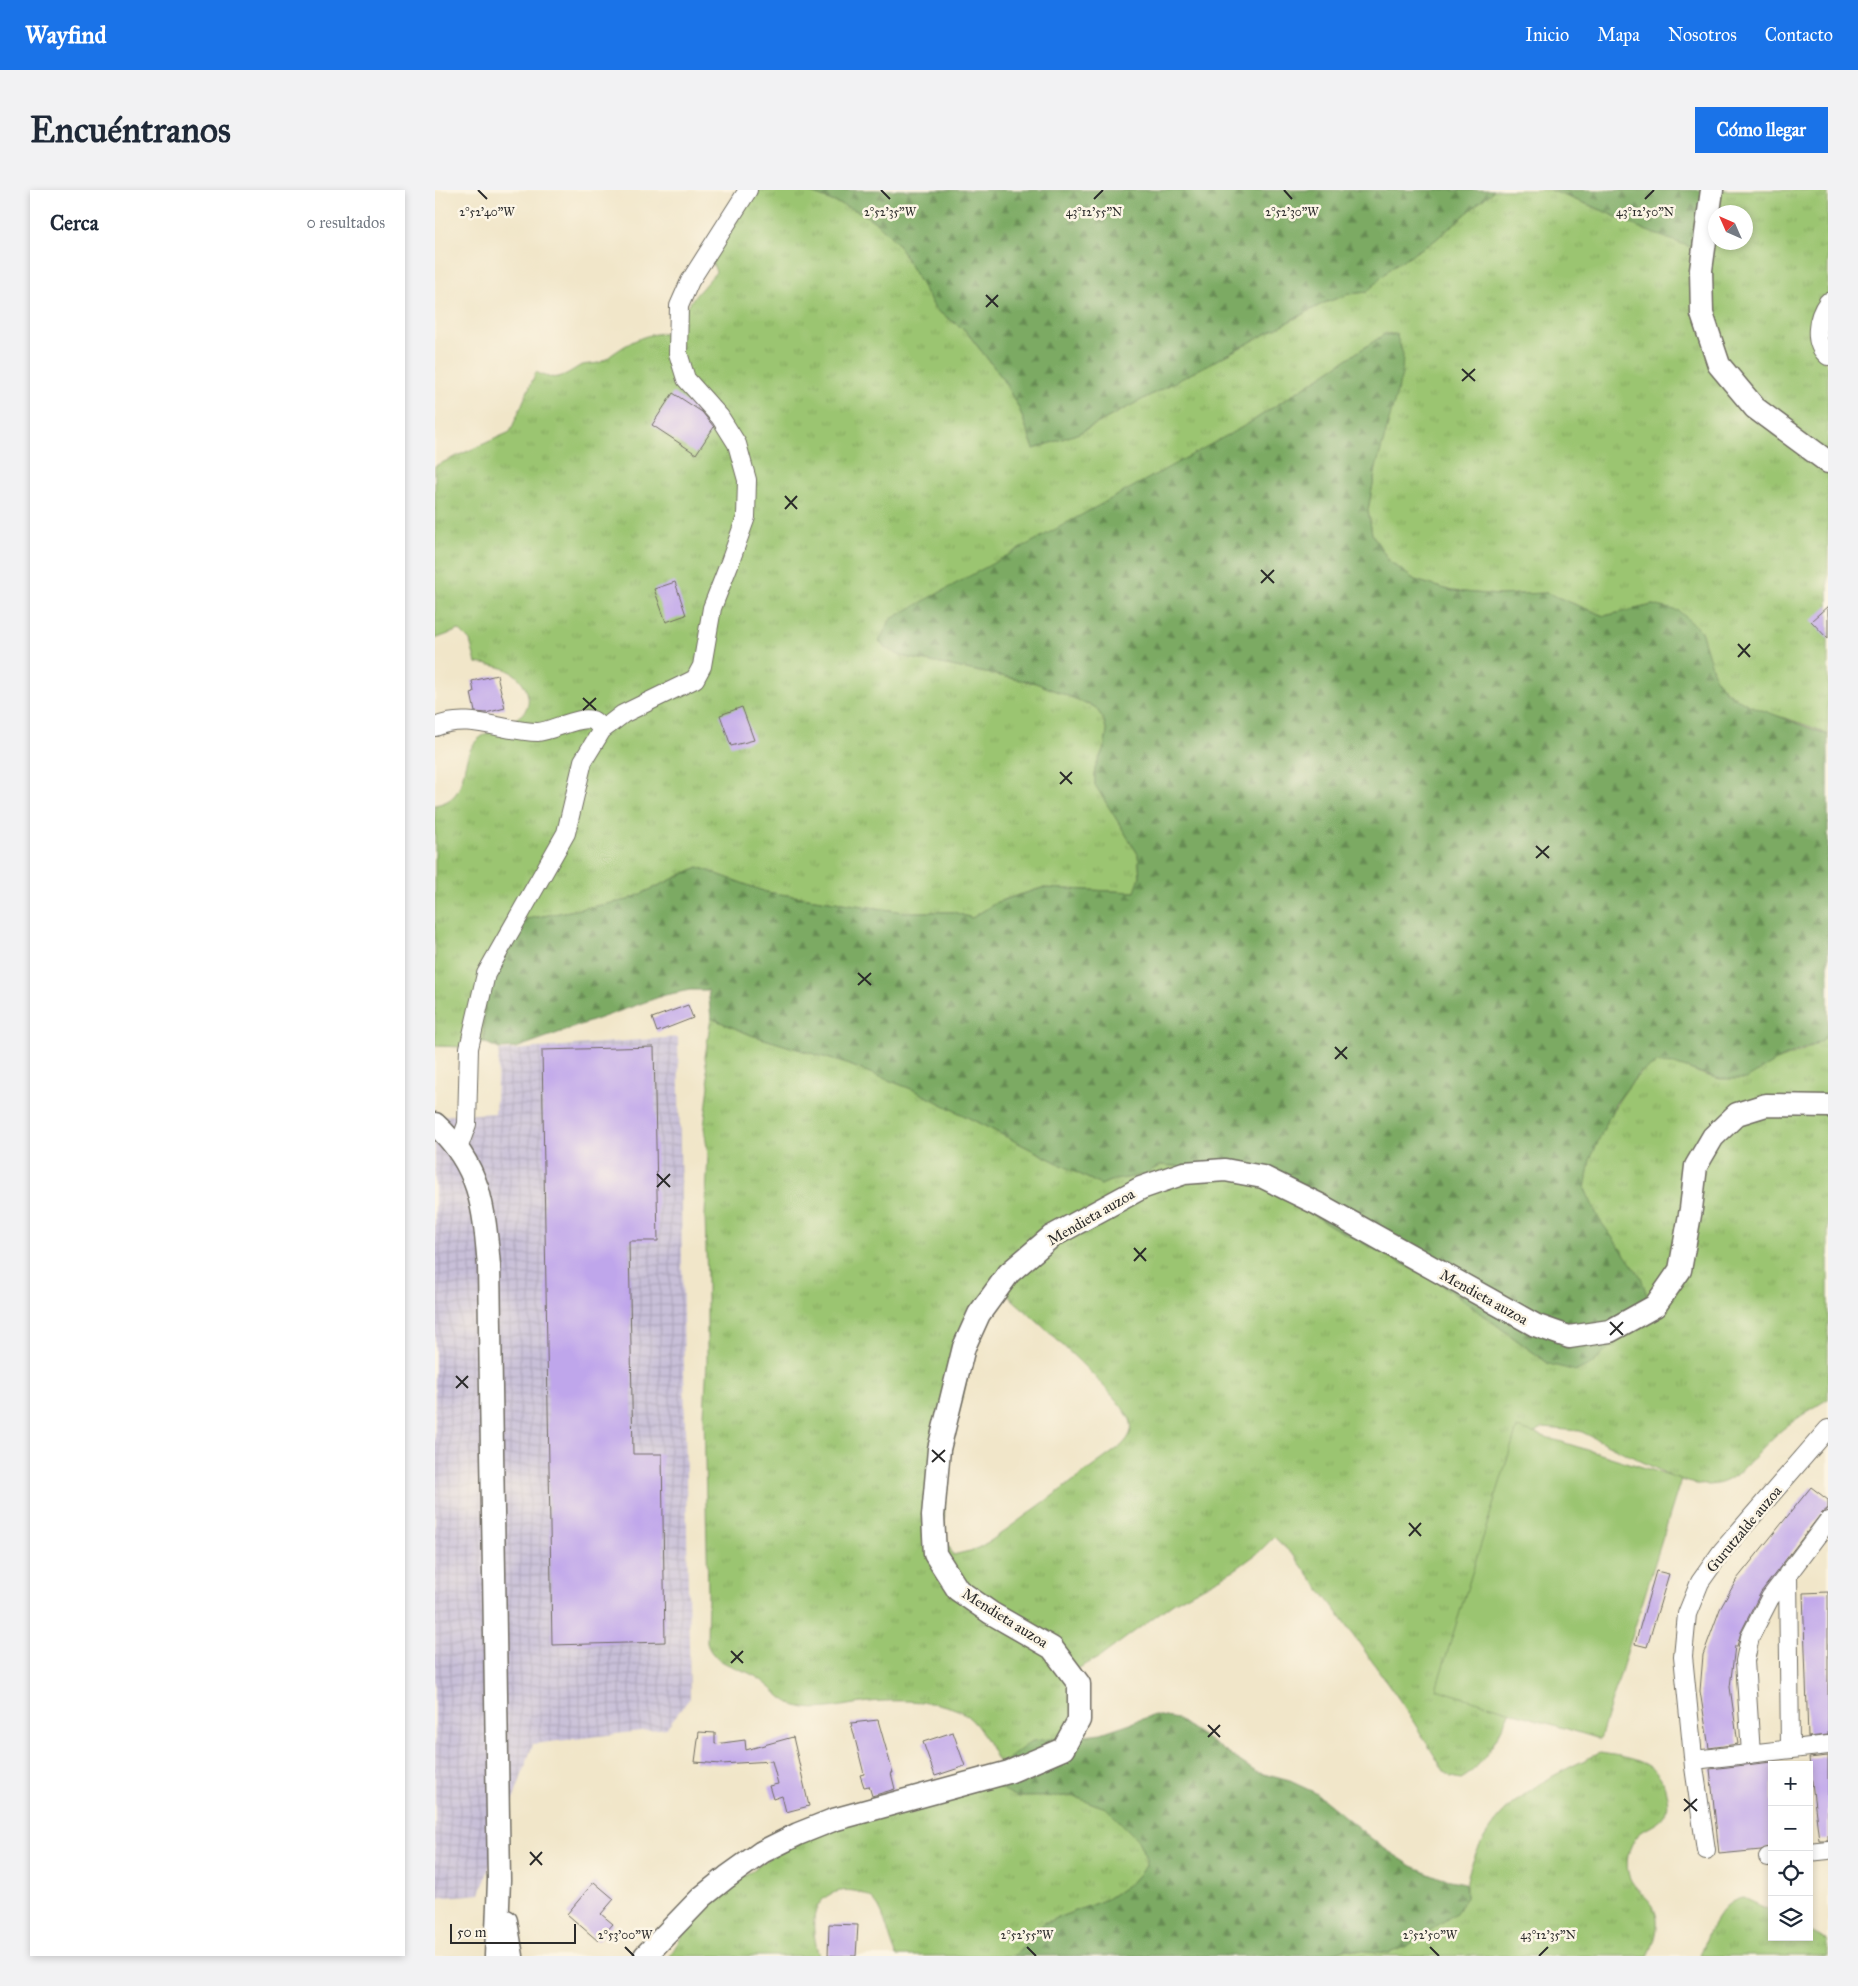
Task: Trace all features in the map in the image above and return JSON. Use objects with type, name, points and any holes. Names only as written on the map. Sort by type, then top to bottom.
[{"type":"street","points":[[458,1149],[467,1124],[469,1048],[486,974],[566,833],[583,761],[602,730],[623,714],[695,678],[702,666],[711,608],[746,517],[747,480],[737,444],[720,417],[686,379],[679,353],[679,306],[690,281],[748,190]]},
{"type":"street","points":[[1711,190],[1701,270],[1702,314],[1719,365],[1755,408],[1828,462]]},
{"type":"street","points":[[1828,302],[1819,316],[1818,334],[1823,352],[1828,356]]},
{"type":"street","points":[[435,727],[458,720],[482,722],[525,732],[541,732],[586,719],[595,722],[602,730]]},
{"type":"street","name":"Mendieta auzoa","points":[[645,1956],[703,1897],[762,1852],[797,1834],[833,1820],[1009,1772],[1063,1749],[1079,1720],[1079,1684],[1052,1648],[991,1613],[958,1590],[935,1554],[933,1516],[939,1449],[965,1347],[979,1314],[1009,1273],[1051,1237],[1141,1188],[1184,1173],[1225,1170],[1263,1177],[1310,1200],[1535,1325],[1569,1337],[1611,1331],[1655,1306],[1680,1270],[1691,1209],[1696,1166],[1713,1137],[1737,1114],[1766,1105],[1828,1106]]},
{"type":"street","points":[[435,1124],[458,1149],[479,1190],[484,1213],[489,1266],[499,1880],[496,1956]]},
{"type":"street","name":"Gurutzalde auzoa","points":[[1706,1850],[1683,1656],[1687,1614],[1700,1582],[1722,1551],[1828,1429]]},
{"type":"street","points":[[1751,1754],[1745,1661],[1750,1637],[1769,1598],[1828,1521]]},
{"type":"street","points":[[1788,1573],[1791,1749]]},
{"type":"street","points":[[1694,1760],[1828,1745]]},
{"type":"street","points":[[1813,1852],[1828,1850]]},
{"type":"street","points":[[499,1880],[512,1956]]},
{"type":"street","points":[[661,1956],[681,1925],[703,1897]]},
{"type":"shaded area","points":[[678,1037],[690,1698],[666,1728],[533,1744],[480,1894],[435,1898],[435,1116],[495,1113],[499,1051]]},
{"type":"green space","points":[[759,190],[804,190],[860,212],[877,223],[898,244],[936,310],[965,330],[1000,375],[1019,408],[1034,449],[1079,433],[1324,303],[1349,294],[1367,292],[1393,266],[1434,241],[1494,190],[1550,190],[1599,209],[1647,231],[1711,190],[1828,190],[1828,296],[1819,355],[1828,365],[1828,735],[1814,728],[1767,713],[1738,700],[1726,691],[1716,679],[1709,663],[1701,631],[1653,605],[1604,616],[1547,593],[1498,595],[1452,591],[1415,580],[1389,561],[1372,534],[1368,510],[1376,468],[1385,334],[1248,424],[1188,458],[901,656],[1036,683],[1095,707],[1103,718],[1107,732],[1105,745],[1095,769],[1095,784],[1138,854],[1140,876],[1136,892],[1042,888],[997,902],[972,918],[953,912],[904,912],[766,892],[698,867],[628,900],[522,920],[484,992],[484,1042],[466,1047],[435,1046],[435,805],[446,802],[454,796],[461,781],[468,754],[473,745],[490,731],[520,716],[526,708],[528,699],[525,687],[516,675],[491,665],[476,663],[470,641],[459,630],[435,639],[435,466],[510,432],[536,372],[548,377],[558,377],[580,366],[601,362],[635,340],[654,334],[668,333],[695,296],[716,272],[712,261],[747,204]]},
{"type":"green space","points":[[804,190],[1494,190],[1434,241],[1393,266],[1367,292],[1349,294],[1324,303],[1079,433],[1034,449],[1019,408],[1000,375],[965,330],[936,310],[898,244],[877,223],[860,212]]},
{"type":"green space","points":[[1550,190],[1711,190],[1701,251],[1647,231],[1599,209]]},
{"type":"green space","points":[[1385,334],[1396,334],[1403,354],[1402,374],[1376,468],[1368,510],[1372,534],[1389,561],[1415,580],[1452,591],[1498,595],[1547,593],[1604,616],[1653,605],[1679,611],[1701,631],[1715,677],[1726,692],[1749,705],[1828,735],[1828,1035],[1821,1041],[1778,1060],[1746,1079],[1720,1079],[1674,1064],[1657,1063],[1639,1073],[1615,1104],[1590,1160],[1585,1189],[1599,1219],[1641,1277],[1647,1296],[1636,1316],[1608,1349],[1592,1364],[1576,1371],[1549,1364],[1441,1284],[1333,1227],[1261,1182],[1186,1167],[1161,1165],[1143,1175],[1110,1181],[1101,1185],[914,1090],[847,1064],[751,1035],[711,1018],[708,990],[690,990],[665,995],[516,1048],[499,1049],[484,1042],[484,992],[522,920],[628,900],[698,867],[766,892],[904,912],[953,912],[972,918],[997,902],[1042,888],[1135,892],[1140,876],[1138,854],[1095,785],[1095,769],[1105,745],[1107,732],[1103,718],[1095,707],[1036,683],[901,656],[885,648],[879,641],[891,619],[1248,424]]},
{"type":"green space","points":[[711,1018],[751,1035],[847,1064],[914,1090],[1101,1185],[1110,1181],[1143,1175],[1161,1165],[1186,1167],[1261,1182],[1333,1227],[1441,1284],[1549,1364],[1641,1277],[1603,1225],[1590,1203],[1586,1191],[1586,1178],[1597,1141],[1607,1120],[1632,1082],[1645,1069],[1656,1063],[1663,1062],[1679,1065],[1704,1075],[1724,1078],[1798,1053],[1828,1035],[1828,1399],[1783,1429],[1733,1477],[1722,1483],[1709,1485],[1693,1483],[1673,1477],[1580,1431],[1543,1428],[1526,1438],[1511,1708],[1484,1758],[1469,1774],[1461,1779],[1451,1777],[1444,1771],[1403,1705],[1335,1609],[1295,1557],[1274,1537],[1258,1553],[1236,1569],[1173,1603],[1100,1657],[1077,1669],[1079,1735],[1000,1765],[977,1725],[966,1715],[945,1706],[900,1701],[873,1702],[819,1709],[797,1706],[783,1698],[758,1678],[719,1659],[710,1650],[707,1643],[708,1592],[704,1415],[707,1361],[705,1216],[708,1155],[704,1127],[709,1086],[705,1057]],"holes":[[[1004,1292],[1074,1356],[1113,1396],[1131,1423],[1131,1430],[1121,1446],[992,1540],[974,1550],[953,1555],[944,1535],[945,1498],[954,1432],[975,1342]]]},
{"type":"green space","points":[[1517,1428],[1681,1479],[1600,1739],[1436,1689]]},
{"type":"green space","points":[[1154,1715],[1177,1719],[1256,1772],[1290,1781],[1316,1793],[1382,1847],[1412,1866],[1441,1878],[1465,1883],[1466,1897],[1456,1913],[1407,1946],[1389,1953],[1345,1949],[1324,1956],[1014,1956],[1044,1923],[1107,1899],[1132,1882],[1146,1866],[1146,1858],[1138,1840],[1106,1808],[1072,1796],[1016,1797],[999,1787],[995,1780],[1000,1765],[1032,1741],[1101,1733]]},
{"type":"green space","points":[[1600,1753],[1621,1756],[1650,1767],[1658,1773],[1667,1796],[1668,1807],[1665,1815],[1658,1822],[1639,1834],[1632,1844],[1627,1860],[1631,1881],[1650,1902],[1656,1914],[1656,1936],[1648,1956],[1324,1956],[1345,1949],[1389,1953],[1466,1897],[1467,1881],[1473,1861],[1485,1837],[1497,1820],[1511,1806],[1544,1781]]},
{"type":"green space","points":[[995,1780],[1016,1797],[1072,1796],[1106,1808],[1138,1840],[1146,1858],[1146,1866],[1132,1882],[1107,1899],[1044,1923],[1014,1956],[897,1956],[882,1914],[875,1902],[869,1896],[861,1893],[843,1891],[827,1896],[816,1910],[814,1927],[819,1956],[670,1956],[683,1934],[708,1904],[794,1839]]},
{"type":"green space","points":[[1744,1898],[1768,1909],[1768,1941],[1813,1941],[1813,1933],[1828,1941],[1828,1956],[1700,1956],[1715,1920],[1735,1900]]},
{"type":"building","points":[[673,393],[702,412],[714,427],[696,454],[652,425]]},
{"type":"building","points":[[675,582],[686,615],[666,622],[654,589]]},
{"type":"building","points":[[1828,606],[1828,639],[1811,621]]},
{"type":"building","points":[[497,675],[505,708],[486,713],[475,712],[471,693],[474,692],[472,681]]},
{"type":"building","points":[[742,707],[754,740],[731,746],[720,715]]},
{"type":"building","points":[[688,1005],[693,1018],[657,1032],[652,1018]]},
{"type":"building","points":[[654,1047],[658,1241],[629,1241],[633,1454],[662,1454],[665,1642],[552,1645],[542,1050]]},
{"type":"building","points":[[1811,1487],[1828,1500],[1828,1508],[1820,1515],[1761,1592],[1741,1632],[1737,1646],[1735,1646],[1730,1687],[1738,1744],[1709,1748],[1700,1691],[1703,1655],[1720,1609],[1737,1579]]},
{"type":"building","points":[[1656,1571],[1669,1574],[1647,1647],[1635,1644]]},
{"type":"building","points":[[1828,1592],[1828,1735],[1808,1737],[1803,1593]]},
{"type":"building","points":[[878,1720],[893,1773],[891,1773],[895,1789],[872,1796],[869,1786],[864,1787],[860,1775],[864,1774],[851,1723]]},
{"type":"building","points":[[699,1732],[715,1733],[715,1744],[745,1740],[746,1750],[793,1737],[809,1806],[786,1812],[782,1796],[773,1799],[769,1786],[778,1784],[772,1761],[721,1764],[695,1762]]},
{"type":"building","points":[[953,1732],[965,1766],[935,1776],[923,1742]]},
{"type":"building","points":[[1828,1756],[1828,1840],[1819,1840],[1813,1791],[1813,1761],[1809,1761],[1809,1758]]},
{"type":"building","points":[[1768,1762],[1768,1847],[1761,1850],[1719,1854],[1710,1769]]},
{"type":"building","points":[[594,1882],[614,1899],[601,1914],[613,1924],[598,1941],[567,1914]]},
{"type":"building","points":[[829,1924],[858,1925],[856,1956],[828,1956]]}]
